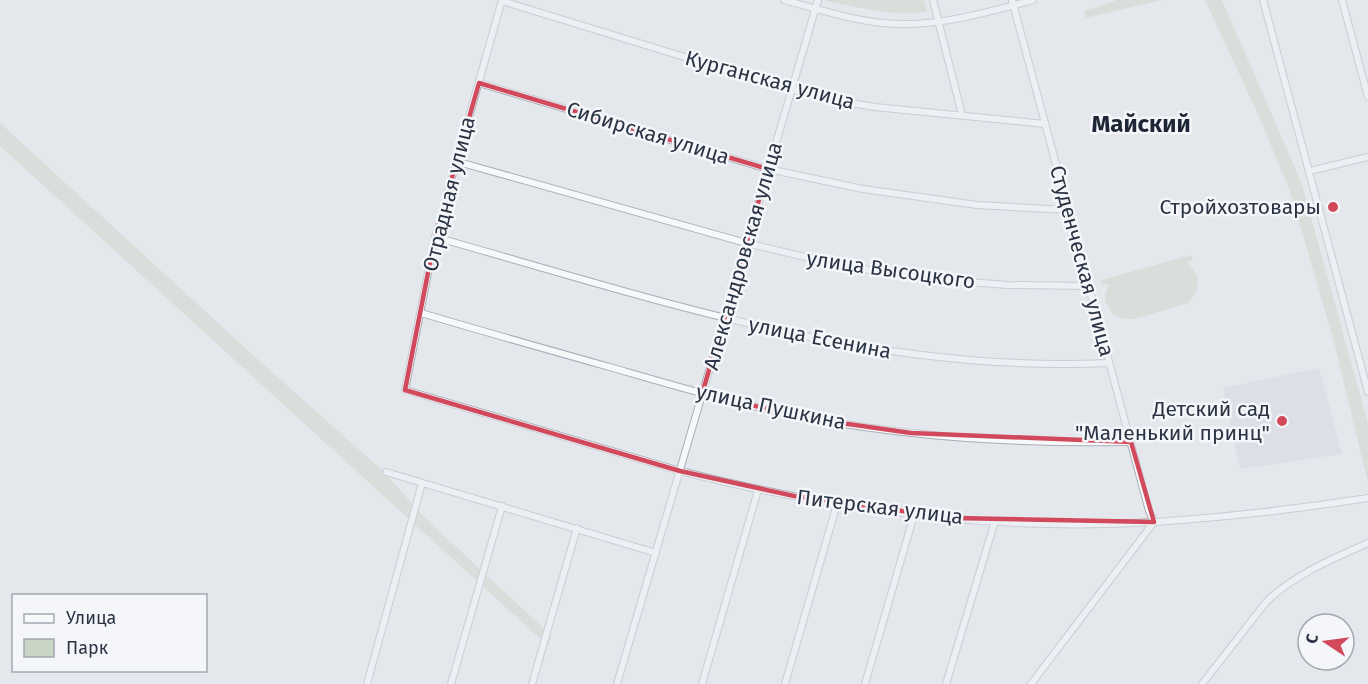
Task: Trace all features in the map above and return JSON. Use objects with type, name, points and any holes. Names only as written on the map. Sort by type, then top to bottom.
[{"type":"street","points":[[784,0],[876,23],[922,24],[1033,0]]},
{"type":"street","name":"Александровская улица","points":[[617,684],[818,0]]},
{"type":"street","points":[[933,0],[962,115]]},
{"type":"street","points":[[1263,0],[1368,392]]},
{"type":"street","points":[[1342,0],[1368,97]]},
{"type":"street","name":"Отрадная улица","points":[[405,390],[435,237],[502,1]]},
{"type":"street","name":"Курганская улица","points":[[502,1],[791,90],[838,102],[1045,123]]},
{"type":"street","name":"Студенческая улица","points":[[1012,3],[1149,511],[1154,522]]},
{"type":"street","name":"Сибирская улица","points":[[479,83],[768,169],[863,189],[977,205],[1068,210]]},
{"type":"street","points":[[1310,171],[1368,157]]},
{"type":"street","name":"улица Высоцкого","points":[[455,161],[747,243],[848,267],[943,280],[1007,285],[1089,286]]},
{"type":"street","name":"улица Есенина","points":[[435,237],[724,319],[878,351],[1025,363],[1109,363]]},
{"type":"street","name":"улица Пушкина","points":[[421,314],[702,394],[813,419],[979,440],[1131,442]]},
{"type":"street","name":"Питерская улица","points":[[405,390],[680,471],[758,490],[914,515],[1035,523],[1154,522],[1368,498]]},
{"type":"street","points":[[386,472],[656,553]]},
{"type":"street","points":[[367,684],[422,483]]},
{"type":"street","points":[[702,684],[758,490]]},
{"type":"street","points":[[784,684],[837,504]]},
{"type":"street","points":[[451,684],[502,506]]},
{"type":"street","points":[[865,684],[914,515]]},
{"type":"street","points":[[946,684],[995,521]]},
{"type":"street","points":[[1031,684],[1154,522]]},
{"type":"street","points":[[532,684],[577,528]]},
{"type":"street","points":[[1202,684],[1267,601],[1279,590],[1314,567],[1368,543]]},
{"type":"highlighted area","points":[[479,83],[768,169],[702,394],[813,419],[911,433],[1131,442],[1154,522],[953,518],[794,496],[680,471],[405,390],[435,237]]},
{"type":"shaded area","name":"Детский сад \"Маленький принц\"","points":[[1319,368],[1342,454],[1240,469],[1223,388]]},
{"type":"green space","points":[[823,0],[924,0],[927,11],[907,14],[893,13]]},
{"type":"green space","points":[[1117,0],[1162,0],[1086,18],[1084,11]]},
{"type":"green space","points":[[1205,0],[1222,0],[1302,184],[1368,424],[1368,483],[1334,342],[1291,194],[1261,121]]},
{"type":"green space","points":[[0,123],[383,471],[425,518],[552,636],[548,646],[0,146]]},
{"type":"green space","points":[[1191,255],[1193,260],[1186,262],[1195,271],[1198,282],[1196,293],[1188,303],[1135,319],[1123,319],[1113,314],[1106,303],[1105,295],[1109,284],[1102,285],[1101,280]]},
{"type":"place","name":"Стройхозтовары","points":[[1333,207]]},
{"type":"place","name":"Детский сад \"Маленький принц\"","points":[[1282,421]]},
{"type":"district","name":"Майский","points":[[1141,124]]}]
